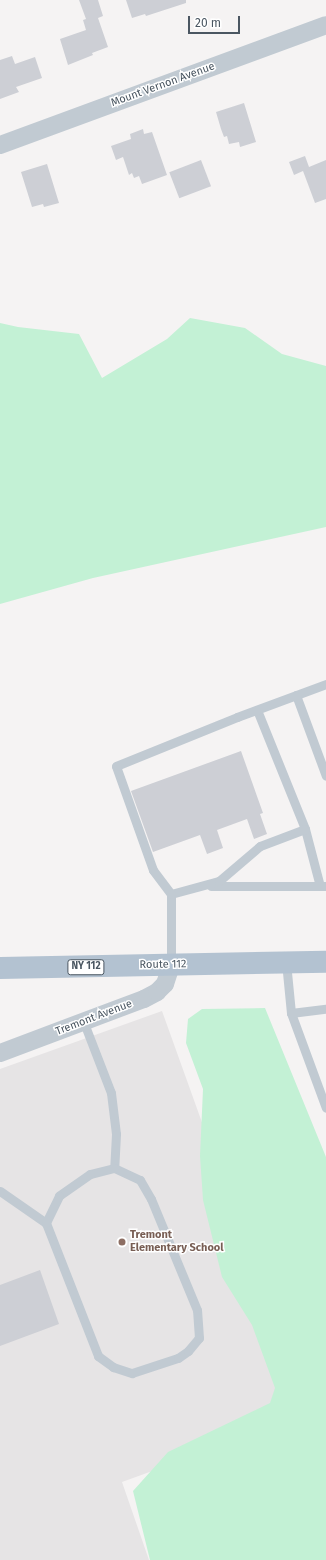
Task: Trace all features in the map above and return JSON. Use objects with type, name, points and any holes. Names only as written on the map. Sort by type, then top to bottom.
[{"type":"main road","name":"Route 112","points":[[0,968],[326,962]]},
{"type":"street","name":"Mount Vernon Avenue","points":[[0,145],[326,25]]},
{"type":"street","name":"Tremont Avenue","points":[[0,1053],[126,1007],[157,992],[165,984],[171,965]]},
{"type":"lane","points":[[171,965],[171,894],[154,870],[116,766],[256,710],[326,684]]},
{"type":"lane","points":[[296,695],[326,776]]},
{"type":"lane","points":[[202,886],[323,886],[305,829],[256,710]]},
{"type":"lane","points":[[171,894],[219,881],[260,846],[305,829]]},
{"type":"lane","points":[[286,962],[291,1012],[326,1108]]},
{"type":"lane","points":[[291,1012],[326,1009]]},
{"type":"lane","points":[[84,1023],[111,1093],[116,1134],[114,1168]]},
{"type":"lane","points":[[0,1191],[46,1223],[98,1356],[114,1367],[132,1373],[178,1358],[188,1351],[199,1338],[197,1310],[151,1199],[140,1180],[114,1168],[90,1174],[59,1196],[46,1223]]},
{"type":"shaded area","name":"Tremont Elementary School","points":[[162,1011],[307,1415],[122,1482],[149,1560],[0,1560],[0,1069]]},
{"type":"green space","points":[[190,318],[245,328],[282,354],[326,366],[326,527],[93,578],[0,604],[0,323],[18,327],[79,334],[102,378],[167,339]]},
{"type":"green space","points":[[265,1008],[326,1157],[326,1560],[150,1560],[133,1491],[168,1452],[270,1403],[275,1388],[252,1325],[222,1277],[203,1200],[200,1156],[203,1089],[186,1043],[188,1019],[202,1009]]},
{"type":"building","points":[[79,0],[98,0],[103,16],[98,18],[108,47],[68,65],[60,39],[86,30],[83,20],[86,19]]},
{"type":"building","points":[[126,0],[186,0],[186,3],[146,16],[145,14],[132,18]]},
{"type":"building","points":[[12,56],[15,64],[35,57],[42,78],[16,87],[19,92],[0,99],[0,60]]},
{"type":"building","points":[[244,103],[256,142],[240,147],[239,142],[229,144],[227,136],[224,137],[216,112]]},
{"type":"building","points":[[143,129],[144,134],[152,132],[167,175],[142,184],[139,176],[134,178],[132,173],[129,175],[123,157],[116,160],[111,146],[131,139],[130,134]]},
{"type":"building","points":[[305,156],[309,167],[326,160],[326,199],[315,203],[303,171],[294,175],[289,162]]},
{"type":"building","points":[[201,160],[211,186],[179,198],[169,172]]},
{"type":"building","points":[[47,164],[59,203],[44,207],[43,204],[32,207],[21,172]]},
{"type":"building","points":[[241,751],[263,813],[260,814],[267,834],[254,839],[247,819],[217,830],[223,848],[207,854],[200,835],[153,852],[131,791]]},
{"type":"building","points":[[40,1270],[59,1324],[0,1346],[0,1285]]},
{"type":"place","name":"Tremont Elementary School","points":[[122,1242]]}]
